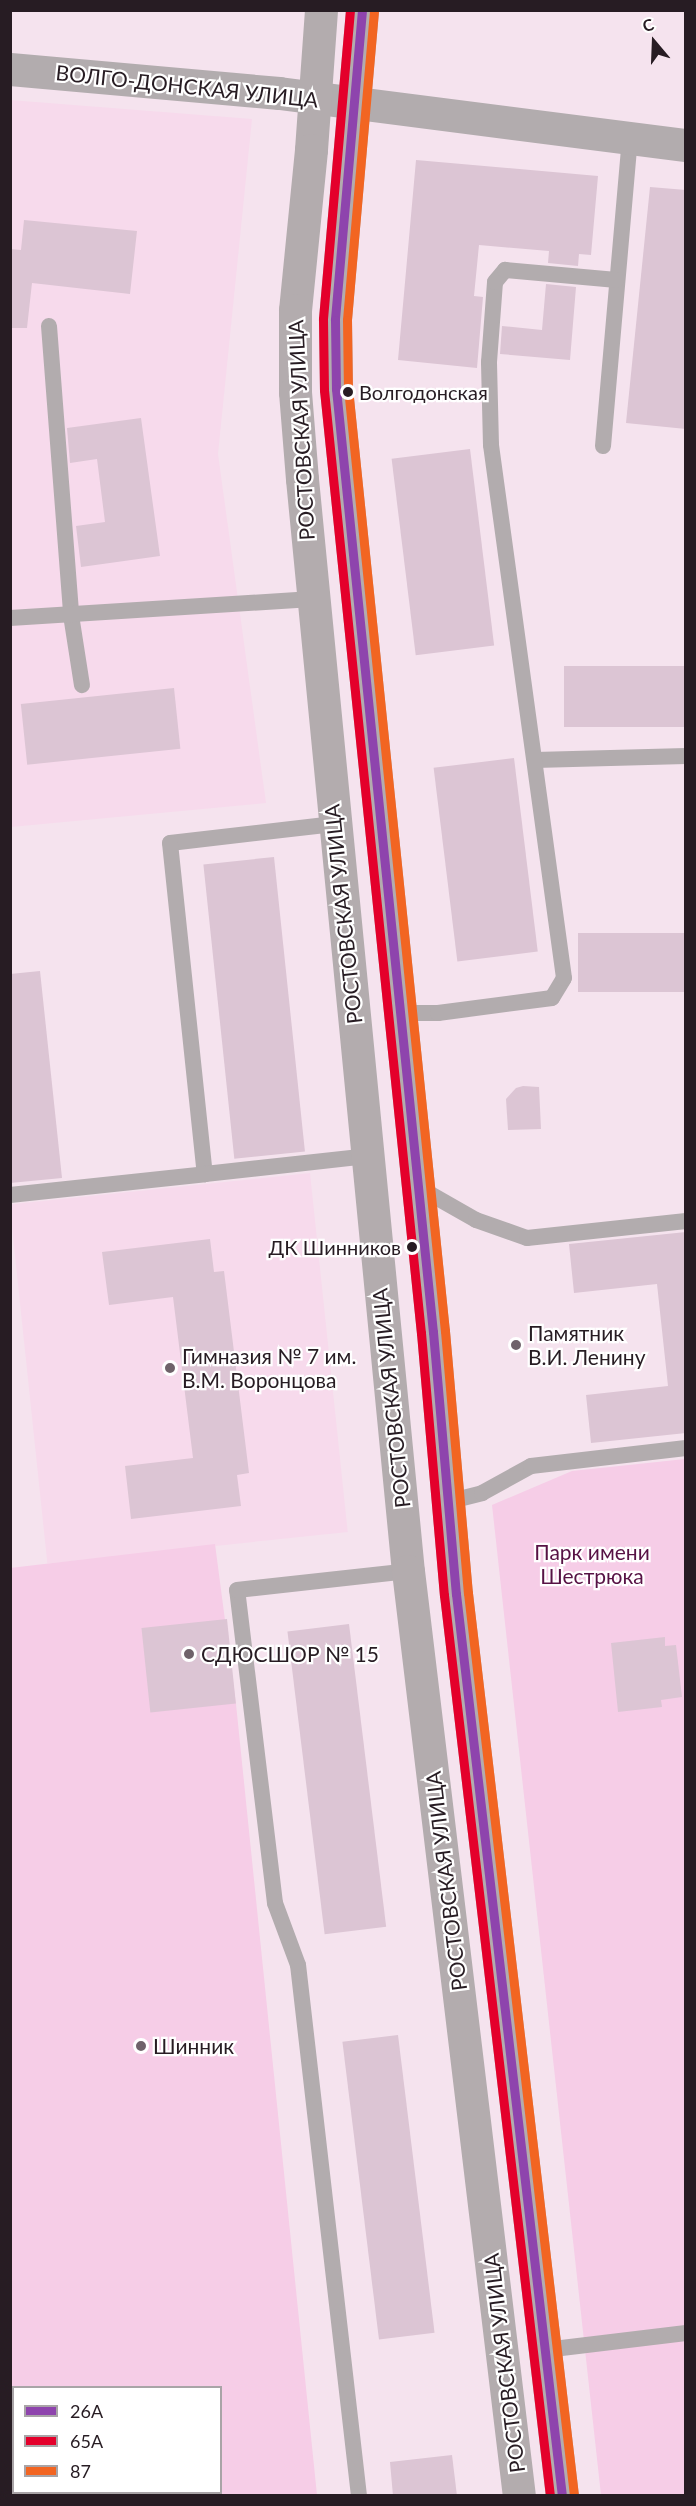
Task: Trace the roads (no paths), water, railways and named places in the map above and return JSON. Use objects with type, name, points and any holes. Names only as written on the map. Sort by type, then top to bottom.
[{"type":"street","name":"РОСТОВСКАЯ УЛИЦА","points":[[321,10],[295,310],[295,392],[312,599],[408,1571],[519,2496]]},
{"type":"street","name":"РОСТОВСКАЯ УЛИЦА","points":[[362,10],[335,320],[336,389],[418,1187],[447,1502],[561,2496]]},
{"type":"street","name":"ВОЛГО-ДОНСКАЯ УЛИЦА","points":[[10,69],[314,98],[686,145]]},
{"type":"lane","points":[[603,447],[630,138]]},
{"type":"lane","points":[[400,1012],[438,1013],[552,998],[564,978],[491,445],[489,363],[495,282],[505,270],[617,280]]},
{"type":"lane","points":[[49,326],[71,615],[82,685]]},
{"type":"lane","points":[[10,618],[312,599]]},
{"type":"lane","points":[[535,760],[686,756]]},
{"type":"lane","points":[[205,1174],[170,843],[334,824]]},
{"type":"lane","points":[[10,1195],[367,1156]]},
{"type":"lane","points":[[418,1187],[476,1220],[527,1238],[686,1221]]},
{"type":"lane","points":[[447,1502],[482,1493],[531,1466],[686,1448]]},
{"type":"lane","points":[[359,2496],[298,1965],[275,1903],[237,1590],[408,1571]]},
{"type":"lane","points":[[544,2350],[686,2333]]},
{"type":"place","name":"Волгодонская","points":[[348,392]]},
{"type":"place","name":"ДК Шинников","points":[[412,1247]]},
{"type":"place","name":"Памятник В.И. Ленину","points":[[516,1345]]},
{"type":"place","name":"Гимназия № 7 им. В.М. Воронцова","points":[[170,1368]]},
{"type":"place","name":"СДЮСШОР № 15","points":[[189,1654]]},
{"type":"place","name":"Шинник","points":[[141,2046]]},
{"type":"park label","name":"Парк имени Шестрюка","points":[[592,1564]]}]
